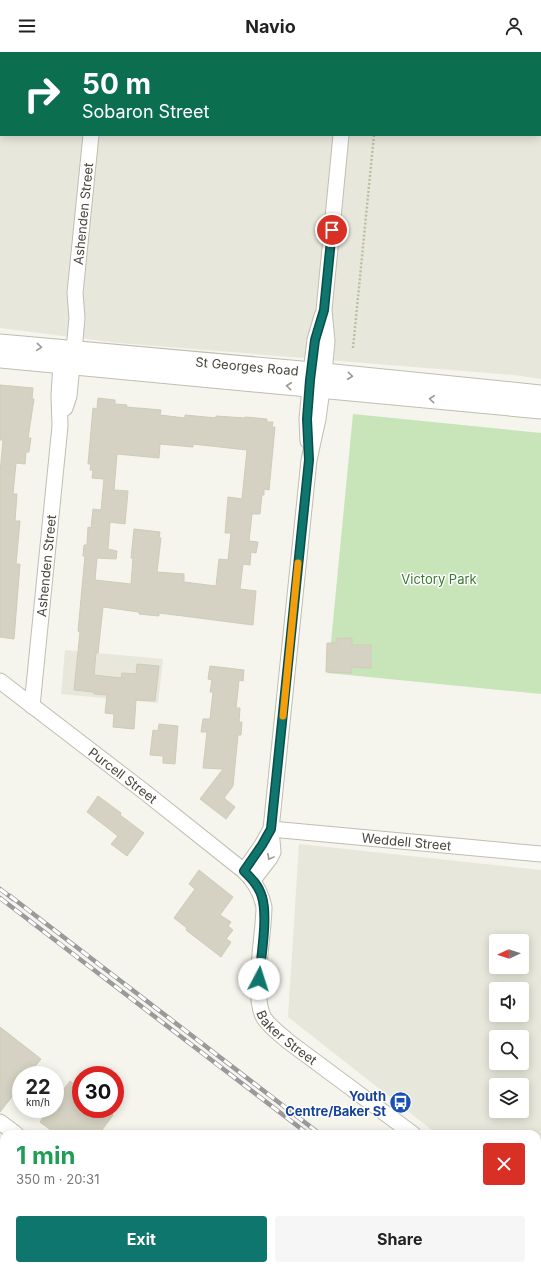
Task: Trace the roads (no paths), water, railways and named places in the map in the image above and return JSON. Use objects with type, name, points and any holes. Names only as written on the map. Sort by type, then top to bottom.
[{"type":"street","name":"Ashenden Street","points":[[32,706],[60,426],[69,396],[68,357],[77,318],[75,293],[91,136]]},
{"type":"street","points":[[249,876],[270,858],[273,852],[271,829],[309,460],[318,419],[317,381],[327,341],[324,310],[341,136]]},
{"type":"street","name":"St Georges Road","points":[[0,344],[68,357],[535,402]]},
{"type":"street","name":"St Georges Road","points":[[0,358],[68,357]]},
{"type":"street","name":"Purcell Street","points":[[0,681],[152,798],[249,876]]},
{"type":"street","name":"Weddell Street","points":[[271,829],[541,854]]},
{"type":"street","name":"Baker Street","points":[[249,876],[262,897],[264,907],[259,979],[260,1007],[264,1018],[289,1042],[408,1130]]},
{"type":"street","points":[[0,1122],[11,1130]]},
{"type":"railway","points":[[0,889],[13,899]]},
{"type":"railway","points":[[10,896],[315,1130]]},
{"type":"railway","points":[[0,898],[303,1130]]},
{"type":"place","name":"Youth Centre/Baker St","points":[[401,1103]]},
{"type":"park label","name":"Victory Park","points":[[439,579]]}]
